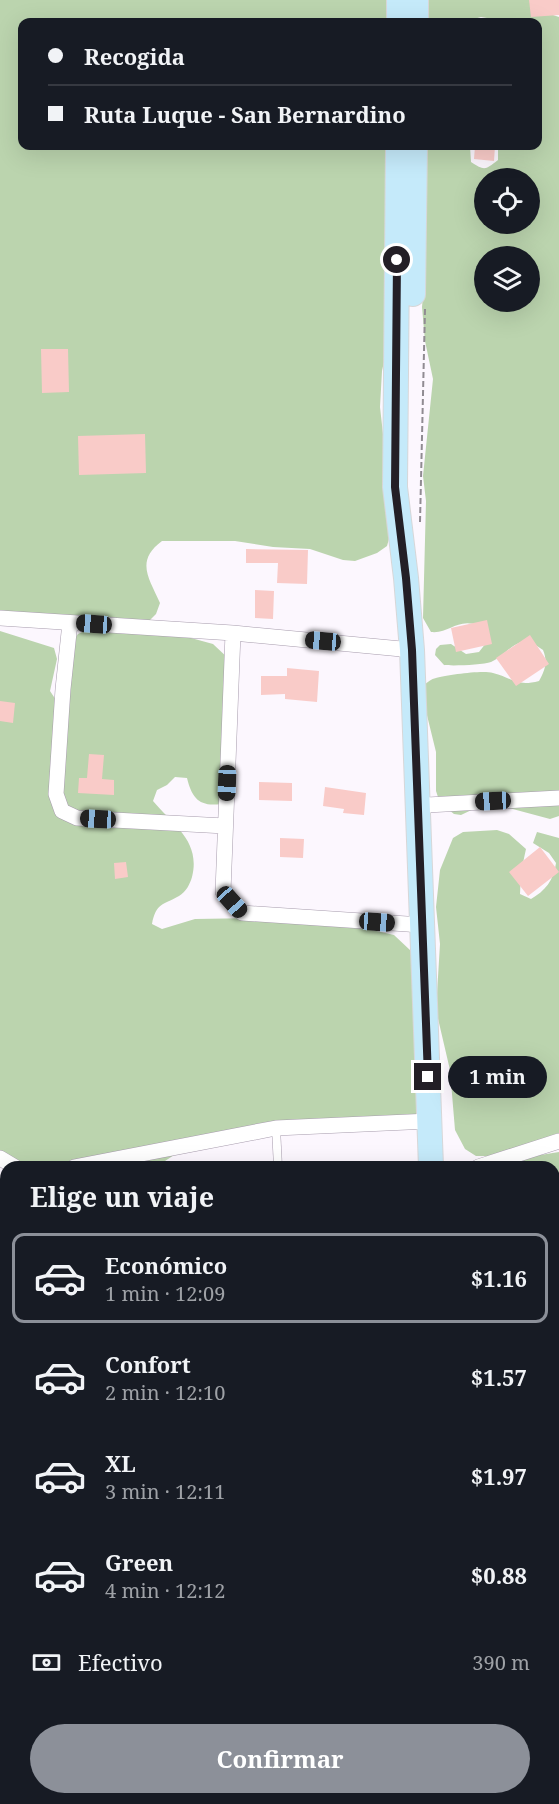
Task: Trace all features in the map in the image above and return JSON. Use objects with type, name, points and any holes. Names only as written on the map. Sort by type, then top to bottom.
[{"type":"main road","points":[[399,0],[399,18]]},
{"type":"main road","points":[[416,0],[416,18]]},
{"type":"main road","points":[[398,150],[395,487],[412,650],[432,1161]]},
{"type":"main road","points":[[406,578],[411,491],[415,150]]},
{"type":"street","points":[[0,618],[233,633],[412,650]]},
{"type":"street","points":[[70,623],[56,794],[62,811],[77,818],[225,826]]},
{"type":"street","points":[[233,633],[223,892],[242,913],[422,925]]},
{"type":"street","points":[[418,801],[427,805],[559,798]]},
{"type":"street","points":[[109,1161],[276,1128],[430,1121]]},
{"type":"street","points":[[497,1161],[559,1141]]},
{"type":"lane","points":[[276,1128],[278,1161]]},
{"type":"green space","points":[[0,0],[393,0],[393,18],[18,18],[18,150],[393,150],[387,347],[382,371],[380,407],[390,535],[387,546],[377,553],[355,561],[343,560],[310,549],[273,547],[235,541],[162,541],[154,548],[147,563],[149,578],[160,603],[156,614],[148,622],[53,619],[0,610]]},
{"type":"green space","points":[[421,0],[536,0],[547,13],[559,17],[559,816],[550,819],[494,804],[482,805],[461,815],[454,814],[440,803],[436,791],[436,752],[423,699],[424,685],[434,678],[488,672],[531,683],[539,681],[545,666],[543,650],[528,640],[516,644],[491,662],[444,665],[435,655],[440,645],[451,644],[466,654],[479,652],[486,643],[480,626],[465,623],[443,631],[431,632],[423,618],[426,501],[423,476],[433,379],[425,341],[422,307],[426,261],[421,180],[415,150],[470,150],[471,162],[485,168],[498,160],[498,150],[542,150],[542,18],[426,18]]},
{"type":"green space","points":[[89,629],[191,638],[213,644],[230,660],[221,804],[207,804],[198,800],[191,791],[187,778],[175,777],[167,785],[157,790],[153,801],[177,826],[189,843],[194,864],[192,877],[186,890],[158,908],[152,924],[162,929],[195,919],[256,918],[350,925],[394,935],[411,951],[425,1084],[416,1129],[391,1130],[338,1121],[194,1142],[165,1161],[18,1161],[0,1154],[0,631],[54,648],[57,659],[50,691],[56,700],[70,643],[78,634]]},
{"type":"green space","points":[[497,830],[509,834],[526,849],[521,872],[520,894],[531,899],[548,884],[556,863],[549,853],[533,843],[537,832],[559,838],[559,1138],[499,1156],[476,1156],[465,1149],[455,1130],[450,1070],[436,1010],[440,944],[436,907],[440,870],[453,838],[463,832]]},
{"type":"green space","points":[[559,1152],[559,1161],[514,1161]]},
{"type":"building","points":[[529,0],[559,0],[559,15],[531,17]]},
{"type":"building","points":[[475,150],[495,150],[494,161],[474,159]]},
{"type":"building","points":[[41,349],[68,349],[69,392],[42,393]]},
{"type":"building","points":[[145,434],[146,473],[79,475],[78,436]]},
{"type":"building","points":[[246,549],[308,550],[307,584],[277,583],[278,563],[246,563]]},
{"type":"building","points":[[255,590],[274,591],[273,619],[255,618]]},
{"type":"building","points":[[487,620],[492,644],[456,652],[451,628]]},
{"type":"building","points":[[530,635],[549,664],[516,686],[496,658]]},
{"type":"building","points":[[287,668],[319,671],[317,702],[285,699],[285,694],[261,695],[261,676],[287,676]]},
{"type":"building","points":[[0,701],[15,703],[13,723],[0,721]]},
{"type":"building","points":[[89,754],[104,755],[102,779],[114,780],[114,795],[78,793],[79,778],[87,778]]},
{"type":"building","points":[[259,782],[292,783],[292,801],[259,800]]},
{"type":"building","points":[[325,787],[366,793],[364,815],[343,813],[344,809],[323,806]]},
{"type":"building","points":[[280,838],[304,839],[303,858],[280,857]]},
{"type":"building","points":[[540,847],[559,872],[528,896],[509,872]]},
{"type":"building","points":[[126,862],[128,877],[115,879],[114,863]]},
{"type":"route","points":[[397,260],[395,487],[412,650],[428,1077]]}]
